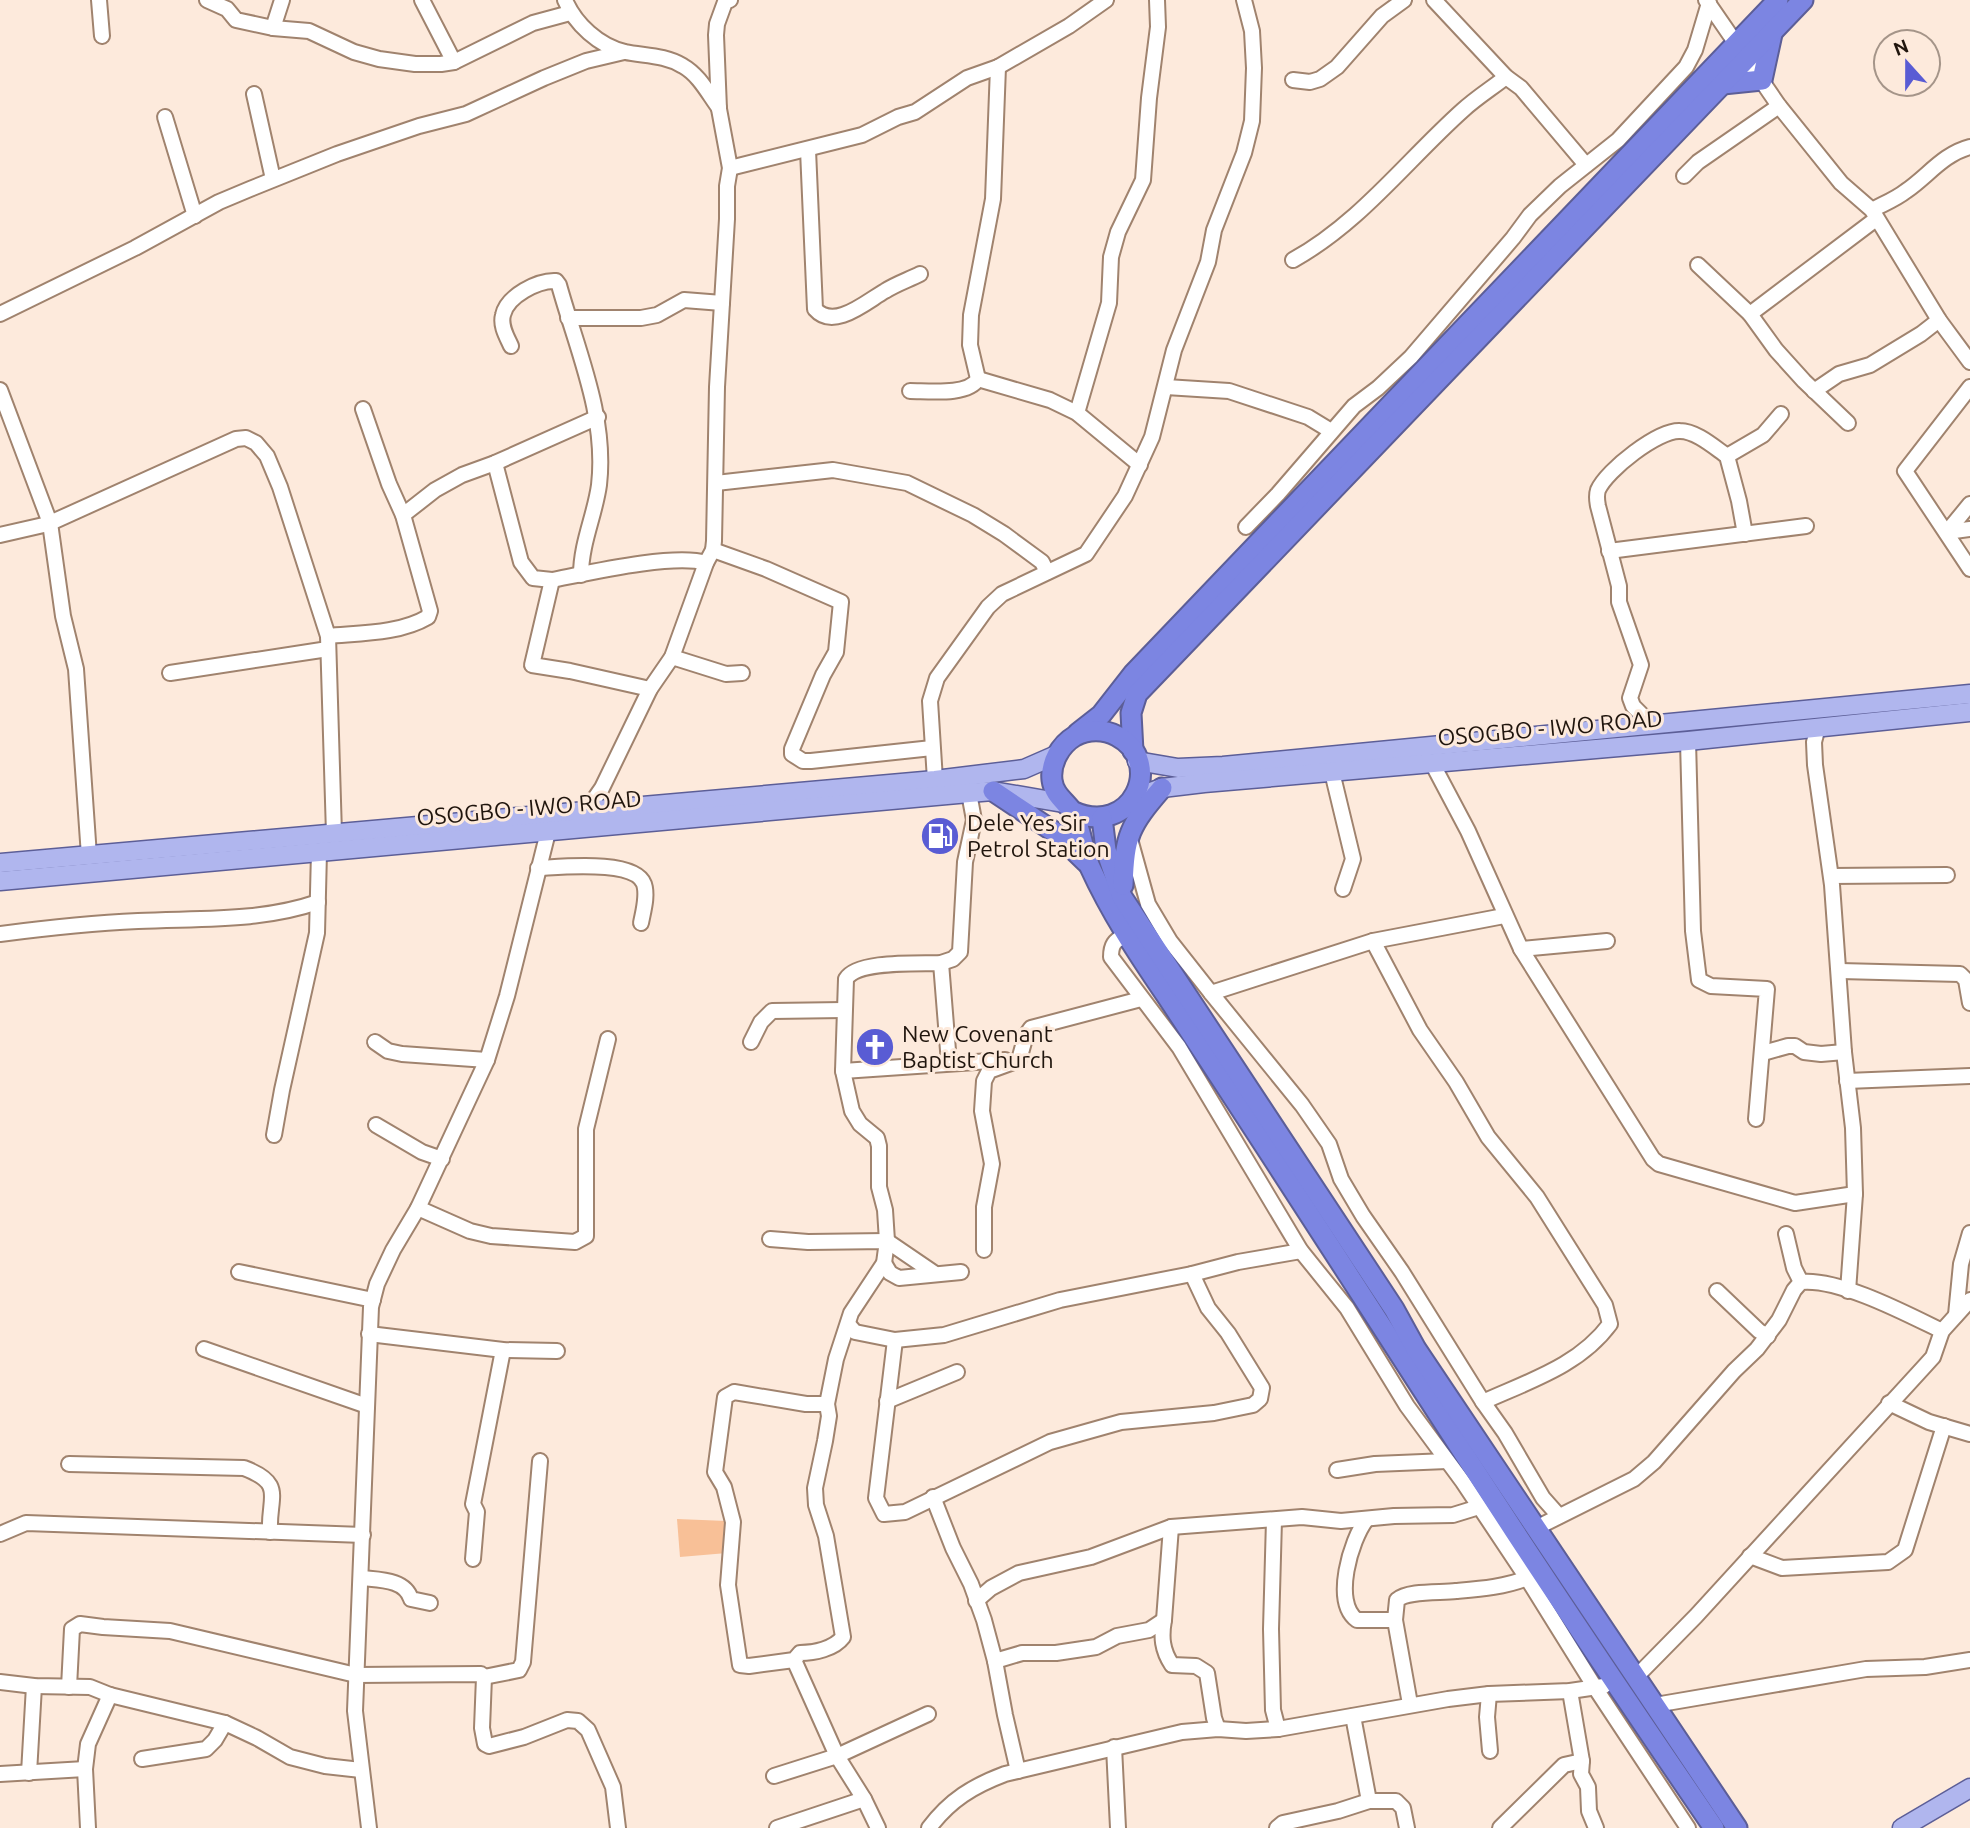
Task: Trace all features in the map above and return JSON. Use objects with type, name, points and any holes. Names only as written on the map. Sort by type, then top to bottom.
[{"type":"highway","points":[[1067,807],[1082,816],[1102,818],[1120,811],[1135,798],[1140,771],[1135,756],[1130,713],[1137,694],[1723,83],[1778,0]]},
{"type":"highway","points":[[1737,1828],[1416,1349],[1386,1315],[1287,1176],[1125,935],[1089,864],[1067,807],[1056,792],[1052,780],[1056,755],[1072,737],[1101,715],[1133,674],[1742,51],[1772,32],[1803,0]]},
{"type":"highway","points":[[1723,83],[1762,80],[1772,32]]},
{"type":"highway","points":[[1072,737],[1085,732],[1112,734],[1124,740],[1135,756]]},
{"type":"highway","points":[[1122,897],[1124,858],[1129,834],[1139,815],[1162,788]]},
{"type":"highway","points":[[992,791],[1056,833],[1089,864]]},
{"type":"highway","points":[[1102,818],[1106,850],[1122,897],[1386,1315],[1471,1479],[1606,1686],[1714,1828]]},
{"type":"main road","name":"OSOGBO - IWO ROAD","points":[[1135,756],[1178,768],[1223,766],[1970,694]]},
{"type":"main road","name":"OSOGBO - IWO ROAD","points":[[1135,798],[1162,788],[1688,741],[1970,712]]},
{"type":"main road","name":"OSOGBO - IWO ROAD","points":[[0,863],[935,780],[1024,769],[1056,755]]},
{"type":"main road","name":"OSOGBO - IWO ROAD","points":[[0,881],[992,791],[1067,807]]},
{"type":"main road","points":[[1902,1828],[1970,1788]]},
{"type":"street","points":[[99,0],[102,36]]},
{"type":"street","points":[[207,0],[227,9],[236,20],[273,28],[309,31],[354,52],[415,64],[454,62],[567,6],[584,29],[604,43],[624,52],[662,58],[684,66],[698,78],[719,109]]},
{"type":"street","points":[[273,28],[282,0]]},
{"type":"street","points":[[422,0],[454,62]]},
{"type":"street","points":[[730,168],[862,135],[898,117],[915,112],[967,78],[998,67],[1069,26],[1107,0]]},
{"type":"street","points":[[1077,413],[1109,303],[1111,257],[1118,232],[1143,180],[1158,27],[1157,0]]},
{"type":"street","points":[[935,780],[930,701],[937,678],[1002,594],[1086,554],[1125,496],[1152,437],[1174,350],[1208,262],[1214,230],[1244,153],[1252,121],[1252,31],[1244,0]]},
{"type":"street","points":[[1293,80],[1310,82],[1320,79],[1337,67],[1382,16],[1404,0]]},
{"type":"street","points":[[1434,0],[1506,77],[1521,88],[1586,165]]},
{"type":"street","points":[[586,811],[602,788],[650,689],[671,657],[709,556],[716,484],[717,387],[727,219],[726,186],[730,168],[719,109],[716,35],[717,24],[727,1]]},
{"type":"street","points":[[1707,2],[1779,106],[1841,183],[1874,215],[1939,320],[1970,362]]},
{"type":"street","points":[[1246,527],[1354,406],[1411,357],[1530,215],[1560,186],[1618,140],[1686,67],[1695,50],[1707,2]]},
{"type":"street","points":[[0,314],[219,202],[273,179],[419,126],[466,114],[586,61],[624,52]]},
{"type":"street","points":[[978,379],[970,345],[971,315],[993,199],[998,67]]},
{"type":"street","points":[[1293,260],[1321,245],[1376,197],[1465,108],[1506,77]]},
{"type":"street","points":[[254,94],[273,179]]},
{"type":"street","points":[[1684,176],[1698,162],[1779,106]]},
{"type":"street","points":[[165,117],[195,216]]},
{"type":"street","points":[[1750,314],[1948,156],[1970,147]]},
{"type":"street","points":[[808,150],[816,309],[819,313],[825,317],[834,317],[849,312],[920,274]]},
{"type":"street","points":[[1699,265],[1750,314],[1776,350],[1848,423]]},
{"type":"street","points":[[511,346],[502,323],[508,304],[534,286],[556,281],[598,417],[599,484],[581,558],[581,575]]},
{"type":"street","points":[[568,318],[641,318],[657,315],[684,300],[722,303]]},
{"type":"street","points":[[1814,391],[1839,374],[1870,365],[1939,320]]},
{"type":"street","points":[[978,379],[1050,400],[1077,413],[1140,465]]},
{"type":"street","points":[[910,391],[952,391],[971,387],[978,379]]},
{"type":"street","points":[[1167,381],[1188,388],[1229,391],[1308,417],[1331,431]]},
{"type":"street","points":[[1970,387],[1905,471],[1970,569]]},
{"type":"street","points":[[0,390],[49,523],[63,616],[76,669],[89,856]]},
{"type":"street","points":[[170,673],[397,628],[428,617],[430,611],[403,515],[389,484],[363,409]]},
{"type":"street","points":[[1727,456],[1763,435],[1781,414]]},
{"type":"street","points":[[403,515],[435,490],[462,475],[598,417]]},
{"type":"street","points":[[1651,724],[1633,706],[1630,698],[1641,665],[1619,602],[1619,586],[1597,495],[1608,475],[1625,461],[1658,437],[1683,431],[1700,438],[1727,456],[1745,534]]},
{"type":"street","points":[[0,535],[49,523],[236,439],[246,438],[256,443],[272,466],[328,642],[334,834]]},
{"type":"street","points":[[495,463],[522,562],[533,578],[552,580],[666,561],[697,560],[709,556],[766,569],[841,602],[836,652],[808,710],[792,754],[803,761],[811,761],[932,748]]},
{"type":"street","points":[[716,484],[833,470],[907,483],[973,515],[1004,534],[1042,562],[1047,572]]},
{"type":"street","points":[[1947,532],[1970,504]]},
{"type":"street","points":[[1609,551],[1806,526]]},
{"type":"street","points":[[1947,532],[1970,529]]},
{"type":"street","points":[[552,580],[531,666],[570,671],[650,689]]},
{"type":"street","points":[[671,657],[726,674],[742,673]]},
{"type":"street","points":[[1818,727],[1814,742],[1815,765],[1831,876],[1844,1052],[1853,1128],[1855,1194],[1848,1291]]},
{"type":"street","points":[[1688,741],[1693,931],[1699,980],[1711,985],[1767,989],[1756,1119]]},
{"type":"street","points":[[1432,762],[1468,831],[1521,949],[1653,1159],[1659,1164],[1795,1203],[1855,1194]]},
{"type":"street","points":[[1332,772],[1353,859],[1343,889]]},
{"type":"street","points":[[827,1404],[806,1404],[734,1392],[724,1397],[715,1472],[724,1487],[733,1522],[728,1585],[740,1665],[794,1660],[800,1653],[816,1653],[839,1643],[843,1637],[826,1536],[816,1505],[815,1488],[829,1416],[827,1404],[836,1359],[851,1323],[884,1263],[887,1241],[885,1210],[879,1187],[877,1138],[860,1124],[852,1111],[842,1071],[846,979],[849,974],[863,967],[941,963],[953,959],[960,952],[965,862],[974,820],[969,793]]},
{"type":"street","points":[[369,1828],[355,1712],[369,1334],[373,1300],[377,1284],[393,1250],[418,1209],[487,1060],[507,996],[548,832]]},
{"type":"street","points":[[1129,834],[1148,904],[1170,941],[1302,1105],[1329,1144],[1342,1179],[1363,1216],[1505,1433],[1543,1498],[1559,1516]]},
{"type":"street","points":[[274,1135],[317,933],[318,852]]},
{"type":"street","points":[[538,868],[619,868],[634,874],[643,881],[645,889],[641,923]]},
{"type":"street","points":[[1831,876],[1947,875]]},
{"type":"street","points":[[0,934],[87,924],[262,916],[318,902]]},
{"type":"street","points":[[1212,993],[1373,941],[1504,916]]},
{"type":"street","points":[[1125,935],[1115,940],[1111,946],[1111,957],[1179,1047],[1301,1251],[1347,1308],[1407,1406],[1447,1461],[1471,1479],[1479,1507],[1606,1686],[1688,1828]]},
{"type":"street","points":[[1373,941],[1420,1030],[1456,1082],[1488,1137],[1537,1197],[1605,1305],[1610,1319],[1610,1324],[1598,1340],[1580,1356],[1483,1402]]},
{"type":"street","points":[[1521,949],[1607,941]]},
{"type":"street","points":[[941,963],[949,1063]]},
{"type":"street","points":[[1840,971],[1960,974],[1966,979],[1970,1003]]},
{"type":"street","points":[[1019,1060],[1026,1035],[1031,1028],[1141,999]]},
{"type":"street","points":[[751,1042],[761,1022],[772,1011],[844,1010]]},
{"type":"street","points":[[418,1209],[470,1231],[491,1236],[575,1242],[586,1236],[586,1129],[608,1039]]},
{"type":"street","points":[[375,1042],[388,1051],[402,1055],[487,1060]]},
{"type":"street","points":[[1763,1053],[1788,1046],[1821,1054],[1844,1052]]},
{"type":"street","points":[[842,1071],[1019,1060]]},
{"type":"street","points":[[984,1250],[984,1207],[992,1164],[982,1111],[984,1081],[989,1071],[1019,1060]]},
{"type":"street","points":[[1847,1082],[1970,1076]]},
{"type":"street","points":[[376,1125],[422,1152],[442,1159]]},
{"type":"street","points":[[1265,1190],[1287,1176]]},
{"type":"street","points":[[1956,1315],[1961,1264],[1970,1233]]},
{"type":"street","points":[[1786,1234],[1794,1268],[1801,1282]]},
{"type":"street","points":[[770,1239],[808,1242],[887,1241],[934,1273]]},
{"type":"street","points":[[851,1323],[895,1340],[944,1335],[1060,1300],[1301,1251]]},
{"type":"street","points":[[884,1263],[890,1273],[899,1278],[961,1272]]},
{"type":"street","points":[[239,1272],[373,1300]]},
{"type":"street","points":[[895,1340],[876,1498],[884,1514],[905,1512],[1050,1442],[1083,1432],[1121,1422],[1214,1413],[1253,1405],[1260,1399],[1262,1388],[1228,1333],[1208,1308],[1192,1274]]},
{"type":"street","points":[[1536,1528],[1634,1479],[1654,1462],[1768,1336],[1801,1282],[1810,1281],[1848,1291],[1942,1331]]},
{"type":"street","points":[[1717,1291],[1759,1331],[1768,1336]]},
{"type":"street","points":[[1636,1677],[1933,1357],[1942,1331],[1970,1300]]},
{"type":"street","points":[[369,1334],[503,1350],[557,1351]]},
{"type":"street","points":[[204,1349],[367,1406]]},
{"type":"street","points":[[473,1559],[477,1512],[473,1504],[503,1350]]},
{"type":"street","points":[[887,1401],[957,1372]]},
{"type":"street","points":[[1889,1403],[1929,1422],[1970,1434]]},
{"type":"street","points":[[1749,1556],[1782,1568],[1888,1562],[1905,1550],[1944,1426]]},
{"type":"street","points":[[69,1687],[72,1629],[80,1624],[103,1628],[170,1631],[356,1675],[481,1674],[484,1677],[519,1670],[523,1662],[540,1461]]},
{"type":"street","points":[[1337,1470],[1375,1464],[1447,1461]]},
{"type":"street","points":[[69,1464],[244,1468],[267,1479],[271,1486],[273,1495],[269,1512],[270,1532]]},
{"type":"street","points":[[933,1497],[971,1584],[995,1661],[1018,1771]]},
{"type":"street","points":[[976,1601],[991,1588],[1019,1573],[1091,1557],[1171,1527],[1302,1517],[1341,1521],[1394,1516],[1453,1515],[1479,1507]]},
{"type":"street","points":[[1274,1520],[1271,1629],[1273,1710],[1278,1729]]},
{"type":"street","points":[[1366,1520],[1351,1546],[1345,1587],[1349,1612],[1357,1620],[1395,1619]]},
{"type":"street","points":[[0,1534],[26,1523],[363,1535]]},
{"type":"street","points":[[1171,1527],[1162,1642],[1165,1655],[1171,1665],[1196,1666],[1207,1673],[1218,1729]]},
{"type":"street","points":[[362,1578],[393,1581],[410,1594],[411,1599],[430,1603]]},
{"type":"street","points":[[1410,1704],[1395,1619],[1397,1600],[1401,1597],[1516,1582],[1527,1578]]},
{"type":"street","points":[[995,1661],[1022,1653],[1056,1653],[1096,1647],[1117,1636],[1149,1630],[1164,1620]]},
{"type":"street","points":[[794,1660],[837,1756],[864,1799],[878,1828]]},
{"type":"street","points":[[1655,1705],[1866,1669],[1925,1667],[1970,1660]]},
{"type":"street","points":[[484,1677],[482,1728],[485,1744],[489,1746],[524,1737],[567,1720],[578,1721],[588,1730],[613,1787],[618,1828]]},
{"type":"street","points":[[0,1682],[34,1686],[90,1687],[110,1695],[225,1723],[290,1757],[325,1766],[361,1770]]},
{"type":"street","points":[[29,1773],[34,1686]]},
{"type":"street","points":[[929,1828],[951,1802],[983,1782],[1018,1771],[1182,1732],[1278,1729],[1410,1704],[1489,1694],[1570,1691],[1606,1686]]},
{"type":"street","points":[[1570,1691],[1582,1761],[1581,1774],[1588,1787],[1589,1811],[1596,1828]]},
{"type":"street","points":[[1489,1694],[1487,1717],[1490,1751]]},
{"type":"street","points":[[88,1828],[85,1769],[89,1744],[110,1695]]},
{"type":"street","points":[[774,1776],[837,1756],[928,1714]]},
{"type":"street","points":[[1353,1716],[1369,1801]]},
{"type":"street","points":[[142,1759],[206,1749],[225,1723]]},
{"type":"street","points":[[1114,1747],[1118,1828]]},
{"type":"street","points":[[1500,1828],[1564,1765],[1582,1761]]},
{"type":"street","points":[[0,1774],[85,1769]]},
{"type":"street","points":[[777,1828],[864,1799]]},
{"type":"street","points":[[1277,1828],[1283,1823],[1369,1801],[1396,1801],[1403,1808],[1407,1828]]},
{"type":"shaded area","points":[[677,1519],[727,1521],[727,1553],[680,1557]]},
{"type":"place","name":"Dele Yes Sir Petrol Station","points":[[940,836]]},
{"type":"place","name":"New Covenant Baptist Church","points":[[875,1047]]}]
